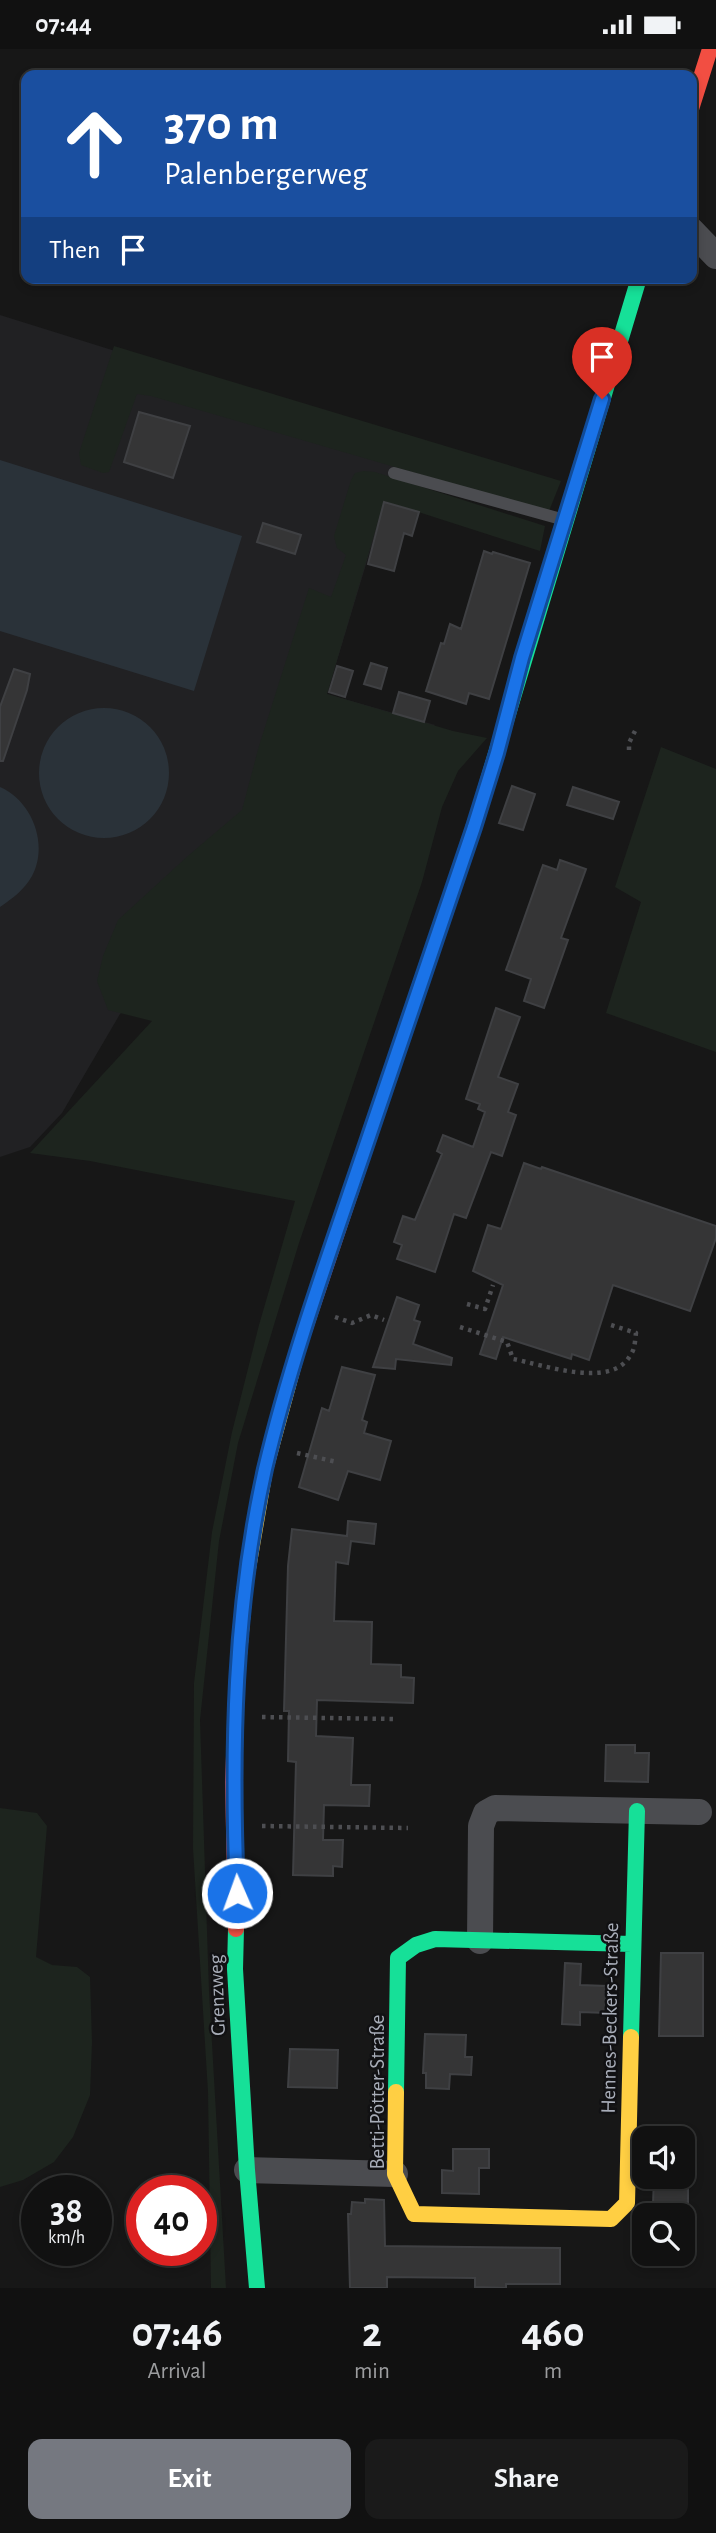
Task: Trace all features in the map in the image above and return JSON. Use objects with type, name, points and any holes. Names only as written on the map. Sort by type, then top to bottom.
[{"type":"street","points":[[697,90],[710,49]]},
{"type":"street","points":[[697,236],[716,256]]},
{"type":"street","name":"Grenzweg","points":[[257,2288],[235,1969],[237,1912],[234,1825],[237,1663],[245,1586],[265,1470],[310,1309],[497,753],[513,691],[637,284]]},
{"type":"street","points":[[632,1944],[480,1941],[481,1826],[486,1813],[495,1808],[699,1812]]},
{"type":"street","name":"Hennes-Beckers-Straße","points":[[611,2219],[627,2203],[637,1811]]},
{"type":"street","name":"Betti-Pötter-Straße","points":[[480,1941],[435,1939],[416,1945],[398,1958],[395,2173],[414,2214],[611,2219]]},
{"type":"street","points":[[247,2171],[395,2173]]},
{"type":"lane","points":[[394,473],[565,520]]},
{"type":"path","points":[[629,750],[636,727]]},
{"type":"path","points":[[467,1304],[485,1309],[493,1285]]},
{"type":"path","points":[[310,1309],[352,1322],[371,1315],[384,1320]]},
{"type":"path","points":[[460,1328],[507,1342],[513,1359],[588,1374],[606,1373],[625,1363],[632,1354],[636,1333],[608,1324]]},
{"type":"path","points":[[272,1446],[337,1462]]},
{"type":"path","points":[[236,1716],[397,1719]]},
{"type":"path","points":[[234,1825],[408,1828]]},
{"type":"shaded area","points":[[0,315],[403,441],[327,694],[435,725],[120,1014],[62,1113],[30,1147],[0,1157]]},
{"type":"shaded area","points":[[114,346],[561,481],[549,511],[546,511],[137,394],[109,472],[103,473],[81,465],[79,453]]},
{"type":"shaded area","points":[[0,460],[242,536],[194,691],[0,631]]},
{"type":"shaded area","points":[[375,472],[545,526],[540,551],[384,501],[327,694],[453,731],[487,738],[458,771],[442,807],[422,882],[299,1243],[238,1443],[219,1541],[200,1720],[209,1991],[226,2288],[211,2288],[211,2266],[217,2266],[217,2175],[209,2175],[208,2092],[193,1848],[194,1683],[212,1532],[232,1432],[259,1325],[295,1201],[90,1161],[30,1153],[152,1021],[108,1010],[97,981],[103,956],[118,920],[242,810],[259,746],[309,588],[331,597],[346,555],[337,548],[334,536],[355,473]]},
{"type":"shaded area","points":[[104,708],[129,713],[150,727],[164,748],[169,773],[164,798],[150,819],[129,833],[104,838],[79,833],[58,819],[44,798],[39,773],[44,748],[58,727],[79,713]]},
{"type":"shaded area","points":[[661,747],[716,769],[716,1052],[606,1013],[641,902],[615,887]]},
{"type":"shaded area","points":[[0,787],[21,802],[29,813],[38,837],[39,851],[37,864],[29,881],[0,907]]},
{"type":"shaded area","points":[[0,1808],[37,1813],[47,1826],[36,1957],[52,1965],[77,1967],[90,1977],[92,2042],[90,2095],[73,2137],[54,2162],[32,2175],[21,2175],[21,2181],[0,2187]]},
{"type":"building","points":[[139,412],[190,426],[173,478],[124,462]]},
{"type":"building","points":[[384,502],[419,512],[412,536],[404,533],[394,571],[368,564]]},
{"type":"building","points":[[263,523],[301,535],[295,554],[257,542]]},
{"type":"building","points":[[484,551],[530,563],[489,699],[469,693],[466,704],[426,691],[450,624],[461,629]]},
{"type":"building","points":[[371,663],[387,668],[381,689],[364,684]]},
{"type":"building","points":[[337,666],[353,671],[345,697],[329,692]]},
{"type":"building","points":[[14,669],[30,674],[3,761],[0,761],[0,707]]},
{"type":"building","points":[[399,692],[430,701],[424,722],[393,713]]},
{"type":"building","points":[[512,786],[535,794],[523,830],[499,823]]},
{"type":"building","points":[[573,787],[619,802],[613,819],[567,805]]},
{"type":"building","points":[[560,860],[586,869],[561,938],[568,940],[544,1008],[524,1001],[531,979],[506,970],[543,865],[557,870]]},
{"type":"building","points":[[496,1008],[520,1017],[498,1077],[518,1084],[508,1112],[516,1115],[502,1156],[491,1152],[466,1218],[454,1214],[435,1272],[397,1259],[402,1245],[394,1242],[403,1216],[415,1220],[442,1154],[437,1151],[443,1135],[473,1147],[485,1112],[478,1109],[480,1104],[466,1099]]},
{"type":"building","points":[[524,1163],[716,1226],[716,1238],[690,1311],[613,1285],[589,1360],[572,1354],[571,1359],[503,1337],[496,1359],[480,1354],[503,1285],[473,1271],[488,1225],[501,1229]]},
{"type":"building","points":[[397,1297],[419,1305],[414,1320],[420,1322],[413,1344],[452,1358],[451,1365],[396,1359],[395,1369],[373,1367]]},
{"type":"building","points":[[342,1367],[375,1375],[362,1420],[367,1422],[364,1433],[391,1441],[380,1480],[348,1471],[338,1500],[299,1487],[322,1408],[329,1411]]},
{"type":"building","points":[[348,1521],[376,1524],[374,1544],[351,1541],[348,1564],[336,1562],[334,1621],[372,1622],[371,1664],[401,1665],[401,1677],[414,1678],[413,1703],[317,1700],[316,1736],[353,1738],[351,1785],[370,1785],[369,1806],[324,1805],[323,1840],[343,1840],[342,1867],[333,1866],[333,1876],[293,1875],[296,1762],[288,1761],[289,1711],[284,1711],[288,1566],[292,1529],[347,1536]]},
{"type":"building","points":[[606,1745],[635,1745],[635,1753],[649,1753],[648,1782],[605,1781]]},
{"type":"building","points":[[661,1953],[703,1953],[703,2036],[659,2036]]},
{"type":"building","points":[[565,1963],[581,1964],[580,1985],[607,1986],[606,2013],[580,2012],[580,2025],[562,2024]]},
{"type":"building","points":[[425,2034],[466,2035],[465,2057],[472,2057],[471,2075],[450,2074],[449,2089],[426,2088],[426,2073],[423,2073]]},
{"type":"building","points":[[290,2049],[338,2050],[337,2088],[288,2087]]},
{"type":"building","points":[[453,2149],[489,2149],[489,2168],[479,2168],[479,2194],[442,2193],[442,2170],[453,2171]]},
{"type":"building","points":[[654,2189],[688,2189],[688,2203],[653,2203]]},
{"type":"building","points":[[365,2199],[384,2200],[385,2246],[560,2248],[560,2284],[475,2287],[475,2278],[387,2277],[387,2288],[350,2288],[348,2214],[351,2214],[352,2202],[365,2203]]},
{"type":"traffic: fast","points":[[419,988],[474,827],[637,284]]},
{"type":"traffic: fast","points":[[631,2037],[637,1811]]},
{"type":"traffic: fast","points":[[236,1929],[235,1969],[257,2288]]},
{"type":"traffic: fast","points":[[396,2092],[398,1958],[416,1945],[435,1939],[632,1944]]},
{"type":"traffic: slow","points":[[237,1678],[245,1586],[265,1470],[298,1349]]},
{"type":"traffic: slow","points":[[396,2092],[395,2174],[414,2214],[611,2219],[627,2203],[631,2037]]},
{"type":"traffic: jam","points":[[697,90],[710,49]]},
{"type":"traffic: jam","points":[[298,1349],[419,988]]},
{"type":"traffic: jam","points":[[236,1929],[233,1782],[237,1678]]},
{"type":"route","points":[[237,1893],[233,1782],[237,1663],[245,1586],[265,1470],[310,1309],[474,827],[522,658],[602,399]]}]
